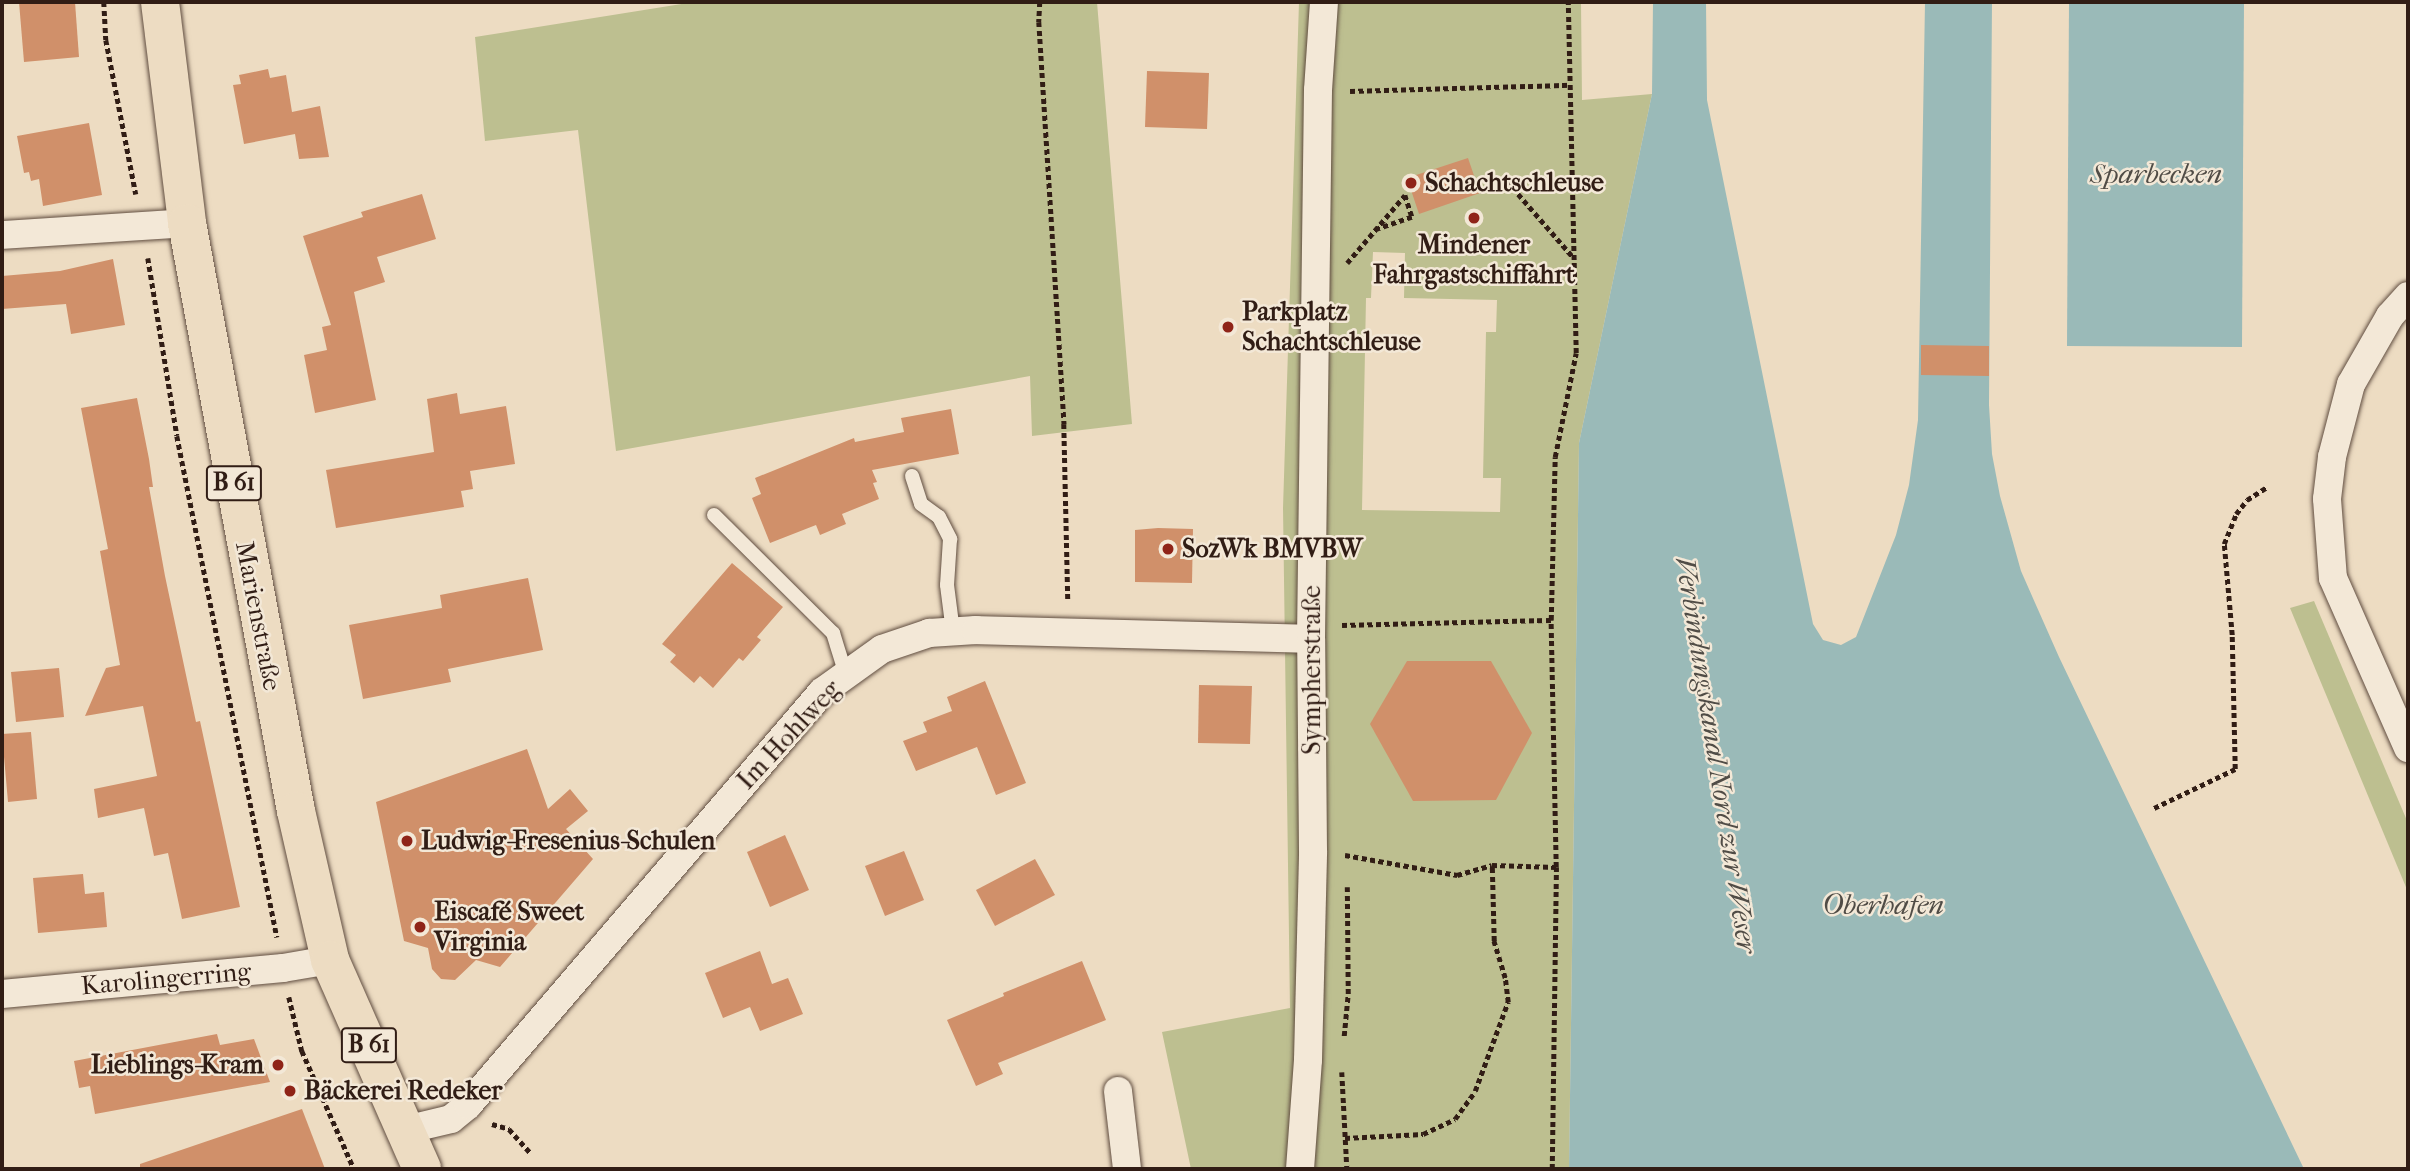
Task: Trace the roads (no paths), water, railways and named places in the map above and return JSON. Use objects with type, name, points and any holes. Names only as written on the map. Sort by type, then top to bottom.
[{"type":"main road","name":"Marienstraße","points":[[160,2],[161,36],[187,223],[296,811],[330,960],[422,1169]]},
{"type":"street","name":"Sympherstraße","points":[[1300,1169],[1308,1060],[1313,851],[1311,632],[1318,90],[1324,2]]},
{"type":"street","points":[[2,235],[187,223]]},
{"type":"street","points":[[2408,296],[2390,316],[2351,384],[2332,457],[2327,499],[2333,578],[2408,748]]},
{"type":"street","name":"Im Hohlweg","points":[[405,1130],[451,1119],[468,1105],[822,692],[882,649],[929,633],[953,632],[1311,632]]},
{"type":"street","name":"Karolingerring","points":[[2,994],[283,968],[330,960]]},
{"type":"street","points":[[1118,1091],[1127,1169]]},
{"type":"lane","points":[[912,476],[921,504],[939,517],[950,539],[947,585],[953,632]]},
{"type":"lane","points":[[714,515],[833,633],[846,675]]},
{"type":"water","name":"Oberhafen","points":[[1653,2],[1706,2],[1707,100],[1813,624],[1823,640],[1841,645],[1856,637],[1896,535],[1909,485],[1918,420],[1925,2],[1992,2],[1989,405],[1992,454],[2000,496],[2021,571],[2059,657],[2304,1169],[1569,1169],[1579,443],[1652,94]]},
{"type":"water","name":"Sparbecken","points":[[2069,2],[2244,2],[2242,347],[2067,346]]},
{"type":"place","name":"Schachtschleuse","points":[[1411,183]]},
{"type":"place","name":"Mindener Fahrgastschiffahrt","points":[[1474,218]]},
{"type":"place","name":"Parkplatz Schachtschleuse","points":[[1228,327]]},
{"type":"place","name":"SozWk BMVBW","points":[[1168,549]]},
{"type":"place","name":"Ludwig-Fresenius-Schulen","points":[[407,841]]},
{"type":"place","name":"Eiscafé Sweet Virginia","points":[[420,927]]},
{"type":"place","name":"Lieblings-Kram","points":[[278,1065]]},
{"type":"place","name":"Bäckerei Redeker","points":[[290,1091]]},
{"type":"water label","name":"Verbindungskanal Nord zur Weser","points":[[1716,755]]}]
